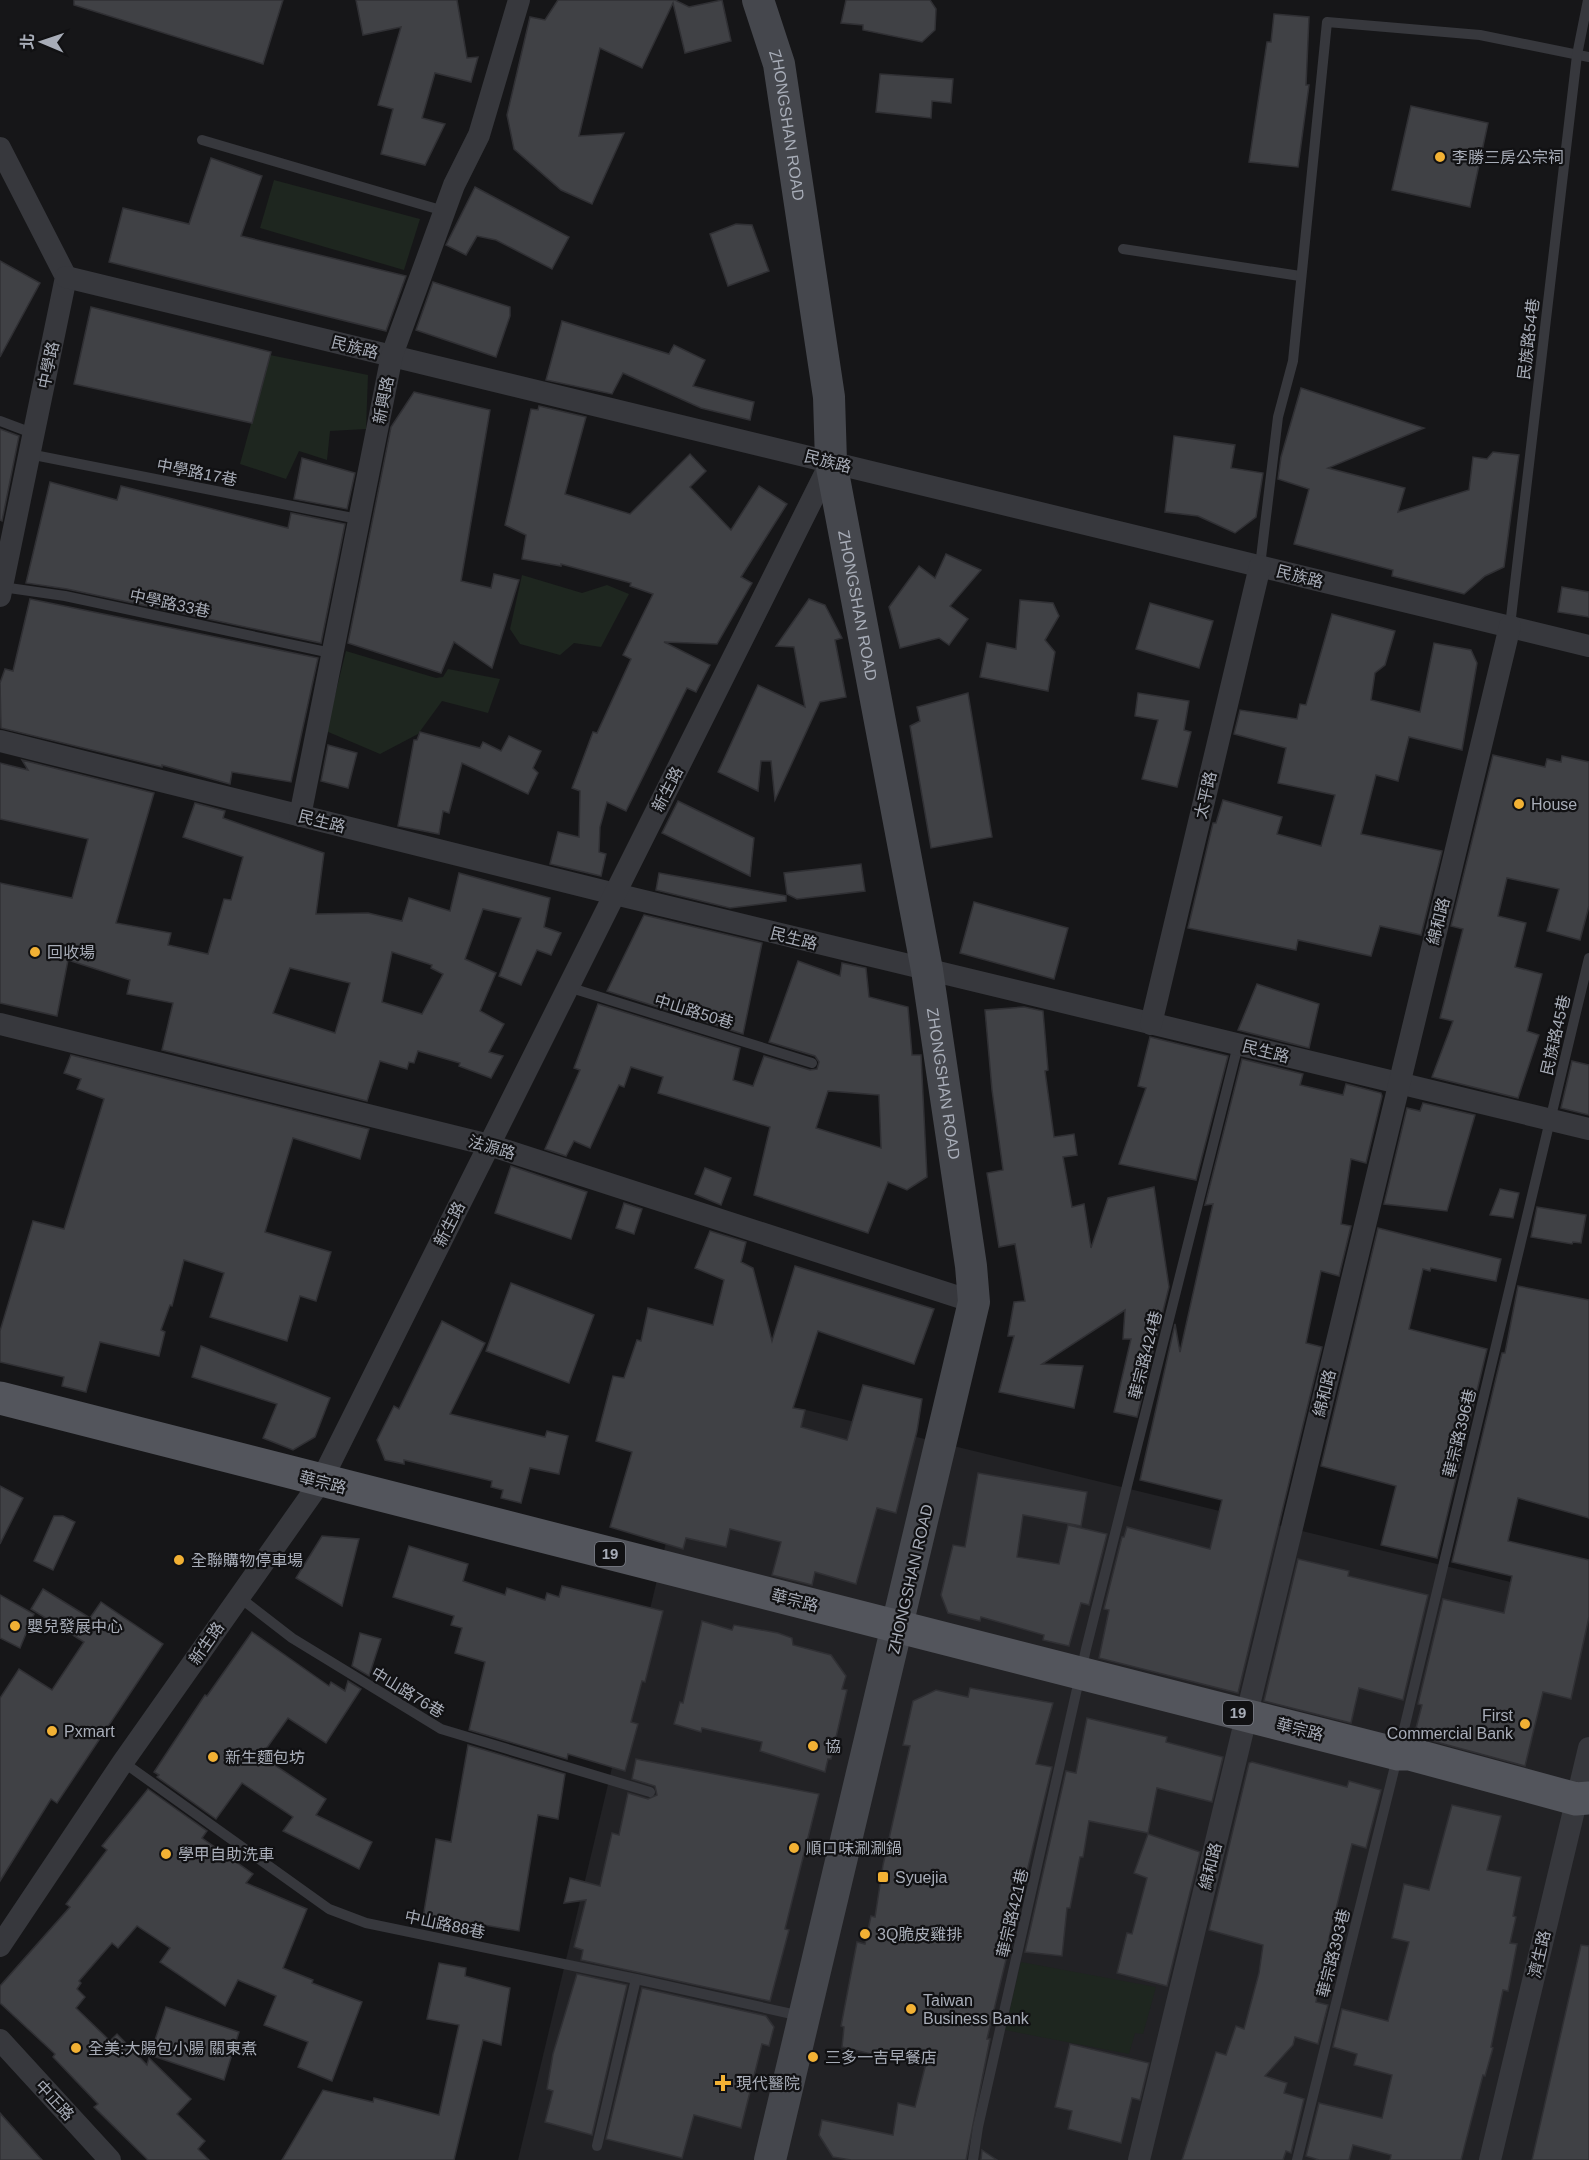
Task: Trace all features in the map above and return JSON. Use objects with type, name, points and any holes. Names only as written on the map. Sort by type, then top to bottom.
[{"type":"main road","name":"ZHONGSHAN ROAD","points":[[758,0],[779,64],[829,397],[831,462],[927,970],[971,1266],[974,1302],[770,2160]]},
{"type":"main road","name":"華宗路","points":[[0,1398],[1398,1754],[1410,1754],[1583,1799]]},
{"type":"street","name":"新興路","points":[[300,816],[392,355],[444,211],[479,135],[519,0]]},
{"type":"street","points":[[0,148],[66,276]]},
{"type":"street","name":"民族路","points":[[66,276],[1589,646]]},
{"type":"street","name":"中學路","points":[[1,591],[4,556],[31,446],[66,276]]},
{"type":"street","name":"新生路","points":[[0,1946],[123,1762],[321,1481],[831,462]]},
{"type":"street","name":"太平路","points":[[1151,1024],[1260,566]]},
{"type":"street","name":"綿和路","points":[[1139,2160],[1510,627]]},
{"type":"street","name":"民生路","points":[[0,741],[615,894],[1589,1129]]},
{"type":"street","name":"法源路","points":[[0,1024],[489,1145],[974,1302]]},
{"type":"street","name":"濟生路","points":[[1490,2160],[1583,1799],[1589,1748]]},
{"type":"street","name":"中正路","points":[[0,2040],[110,2160]]},
{"type":"lane","name":"民族路54巷","points":[[1510,627],[1577,55],[1588,0]]},
{"type":"lane","points":[[1260,566],[1278,417],[1293,361],[1327,22],[1480,35],[1589,57]]},
{"type":"lane","points":[[202,140],[444,211]]},
{"type":"lane","points":[[1123,249],[1300,276]]},
{"type":"lane","name":"中學路17巷","points":[[0,421],[32,432],[31,446],[358,519]]},
{"type":"lane","name":"中學路33巷","points":[[1,591],[72,597],[331,653]]},
{"type":"lane","name":"民族路45巷","points":[[1551,1120],[1589,958]]},
{"type":"lane","name":"中山路50巷","points":[[568,987],[812,1063]]},
{"type":"lane","name":"華宗路424巷","points":[[1083,1672],[1092,1626],[1238,1045]]},
{"type":"lane","name":"華宗路396巷","points":[[1398,1754],[1551,1120]]},
{"type":"lane","name":"中山路76巷","points":[[239,1597],[292,1638],[441,1729],[650,1792]]},
{"type":"lane","name":"華宗路421巷","points":[[973,2160],[978,2127],[1083,1672]]},
{"type":"lane","name":"華宗路393巷","points":[[1297,2160],[1398,1754]]},
{"type":"lane","name":"中山路88巷","points":[[123,1762],[329,1909],[366,1923],[636,1979],[804,2017]]},
{"type":"lane","points":[[597,2146],[636,1979]]},
{"type":"shaded area","points":[[274,180],[420,219],[404,270],[260,228]]},
{"type":"shaded area","points":[[270,355],[368,375],[366,429],[330,431],[327,460],[299,451],[286,479],[240,464]]},
{"type":"shaded area","points":[[522,575],[582,593],[607,585],[629,594],[601,647],[574,643],[560,655],[520,644],[510,629]]},
{"type":"shaded area","points":[[346,651],[436,678],[443,677],[448,669],[500,679],[488,713],[442,701],[418,734],[380,754],[326,731]]},
{"type":"shaded area","points":[[703,1388],[802,1409],[1589,1601],[1589,2160],[518,2160]]},
{"type":"shaded area","points":[[1021,1962],[1156,1987],[1143,2034],[1135,2033],[1129,2054],[1005,2030]]},
{"type":"building","points":[[74,0],[283,0],[263,64],[74,5]]},
{"type":"building","points":[[356,0],[457,0],[467,58],[478,57],[471,82],[435,73],[422,118],[445,124],[425,165],[381,154],[393,109],[378,105],[401,27],[363,35]]},
{"type":"building","points":[[558,0],[675,0],[689,7],[722,0],[731,41],[685,53],[673,3],[642,68],[600,48],[579,136],[624,133],[592,204],[561,190],[514,149],[507,115],[530,17],[545,20]]},
{"type":"building","points":[[846,0],[930,0],[936,9],[935,30],[922,42],[863,30],[863,25],[841,23]]},
{"type":"building","points":[[1274,14],[1309,17],[1306,85],[1309,85],[1298,167],[1249,162],[1267,42],[1271,42]]},
{"type":"building","points":[[880,74],[953,79],[951,103],[932,101],[931,118],[876,112]]},
{"type":"building","name":"李勝三房公宗祠","points":[[1411,106],[1488,123],[1470,207],[1392,190]]},
{"type":"building","points":[[211,158],[262,176],[241,236],[406,276],[386,331],[109,262],[123,208],[189,224]]},
{"type":"building","points":[[475,187],[569,237],[552,269],[496,240],[477,236],[466,255],[446,245]]},
{"type":"building","points":[[736,224],[752,225],[769,271],[728,286],[710,234]]},
{"type":"building","points":[[0,261],[40,283],[0,357]]},
{"type":"building","points":[[433,282],[510,307],[510,316],[496,357],[416,330]]},
{"type":"building","points":[[91,307],[271,352],[252,423],[74,384]]},
{"type":"building","points":[[562,321],[669,354],[674,345],[705,360],[693,386],[754,402],[750,420],[701,408],[623,373],[612,394],[546,380]]},
{"type":"building","points":[[1301,388],[1424,428],[1328,468],[1405,488],[1398,512],[1469,490],[1473,457],[1487,459],[1493,452],[1519,455],[1504,567],[1485,576],[1464,594],[1392,576],[1393,570],[1294,544],[1309,489],[1278,479],[1281,457]]},
{"type":"building","points":[[414,392],[490,410],[461,581],[491,588],[494,574],[519,580],[492,668],[454,642],[441,673],[348,643],[391,427]]},
{"type":"building","points":[[539,406],[586,417],[565,494],[630,514],[690,454],[706,471],[690,487],[731,530],[759,486],[787,504],[741,577],[752,583],[717,644],[664,642],[710,665],[696,692],[687,688],[626,811],[607,802],[600,827],[599,852],[606,854],[601,876],[550,864],[558,832],[579,837],[580,791],[572,788],[593,732],[597,733],[631,659],[623,655],[653,594],[630,586],[631,583],[561,564],[561,566],[522,559],[526,535],[505,525],[531,409],[538,410]]},
{"type":"building","points":[[0,429],[19,436],[2,521],[0,520]]},
{"type":"building","points":[[1174,436],[1235,445],[1231,468],[1263,473],[1256,517],[1235,533],[1198,516],[1165,512]]},
{"type":"building","points":[[302,458],[355,473],[347,509],[294,499]]},
{"type":"building","points":[[50,482],[117,500],[121,486],[288,528],[291,513],[345,524],[321,643],[67,589],[26,583]]},
{"type":"building","points":[[946,554],[981,570],[950,606],[968,619],[949,645],[939,638],[900,648],[889,607],[919,566],[935,578]]},
{"type":"building","points":[[1562,587],[1589,592],[1589,617],[1558,612]]},
{"type":"building","points":[[30,599],[318,658],[291,782],[232,772],[230,784],[162,765],[162,767],[1,728],[0,683],[5,669],[13,671]]},
{"type":"building","points":[[809,599],[825,605],[842,638],[835,640],[846,697],[820,702],[775,800],[771,761],[761,761],[758,791],[718,772],[758,685],[805,707],[794,647],[776,646]]},
{"type":"building","points":[[1020,600],[1053,603],[1059,616],[1045,640],[1055,652],[1048,691],[980,677],[987,643],[1016,649]]},
{"type":"building","points":[[1150,603],[1213,621],[1199,668],[1136,649]]},
{"type":"building","points":[[1332,614],[1395,631],[1385,665],[1375,673],[1371,700],[1420,712],[1434,643],[1471,650],[1477,663],[1462,750],[1409,737],[1398,781],[1376,775],[1361,834],[1442,851],[1421,935],[1380,926],[1371,956],[1298,940],[1296,950],[1188,928],[1213,823],[1216,823],[1223,800],[1282,817],[1277,834],[1321,846],[1335,795],[1278,783],[1286,748],[1234,734],[1240,710],[1297,719],[1300,704],[1306,705]]},
{"type":"building","points":[[968,693],[992,837],[931,848],[910,726],[920,721],[917,707]]},
{"type":"building","points":[[1138,693],[1189,701],[1184,730],[1191,732],[1177,787],[1142,779],[1158,720],[1135,716]]},
{"type":"building","points":[[420,732],[480,748],[483,742],[501,751],[509,736],[541,751],[533,768],[538,773],[528,794],[462,763],[449,813],[443,811],[439,834],[398,826],[414,740],[417,740]]},
{"type":"building","points":[[328,745],[357,753],[348,788],[321,781]]},
{"type":"building","points":[[1493,755],[1545,767],[1547,759],[1561,762],[1562,756],[1589,762],[1589,906],[1580,940],[1547,931],[1559,889],[1507,878],[1498,916],[1526,923],[1515,967],[1542,974],[1527,1031],[1539,1035],[1518,1098],[1432,1077],[1453,1021],[1440,1018],[1463,929],[1451,926]]},
{"type":"building","points":[[22,760],[154,793],[116,923],[171,933],[168,945],[208,954],[224,899],[231,900],[243,857],[183,837],[195,803],[225,811],[223,818],[324,853],[316,914],[368,913],[402,921],[409,898],[450,911],[459,873],[550,898],[544,927],[561,933],[551,955],[537,950],[521,985],[499,976],[521,918],[483,909],[465,959],[496,973],[480,1011],[504,1024],[489,1052],[503,1056],[491,1078],[459,1066],[460,1063],[418,1051],[414,1063],[409,1062],[407,1069],[380,1061],[367,1101],[162,1050],[173,1003],[127,994],[130,980],[68,960],[57,1016],[0,1003],[0,883],[72,898],[88,839],[0,819],[0,763],[28,770]],"holes":[[[392,952],[432,965],[431,968],[443,974],[422,1014],[382,1002]],[[290,968],[350,983],[335,1033],[273,1013]]]},
{"type":"building","points":[[678,801],[754,838],[750,876],[662,833]]},
{"type":"building","points":[[861,864],[865,891],[797,899],[787,894],[784,873]]},
{"type":"building","points":[[659,873],[786,896],[786,901],[730,908],[656,890]]},
{"type":"building","points":[[974,902],[1068,928],[1054,979],[960,953]]},
{"type":"building","points":[[644,915],[762,943],[743,1034],[607,991]]},
{"type":"building","points":[[798,961],[840,976],[842,963],[866,968],[869,997],[908,1007],[912,1055],[921,1055],[927,1177],[907,1190],[888,1182],[868,1233],[754,1195],[770,1127],[658,1093],[663,1077],[631,1067],[624,1087],[619,1085],[590,1148],[574,1141],[566,1156],[545,1149],[580,1070],[574,1068],[598,1004],[740,1048],[733,1080],[753,1086],[764,1056],[810,1070],[817,1069],[819,1062],[815,1056],[769,1042]],"holes":[[[828,1091],[879,1095],[881,1148],[816,1128]]]},
{"type":"building","points":[[1257,984],[1319,1004],[1309,1048],[1238,1030]]},
{"type":"building","points":[[1024,1007],[1043,1011],[1048,1070],[1045,1071],[1054,1137],[1074,1134],[1077,1155],[1063,1157],[1072,1207],[1084,1204],[1091,1248],[1108,1198],[1154,1187],[1169,1287],[1137,1417],[1114,1412],[1131,1339],[1123,1339],[1125,1310],[1042,1364],[1083,1366],[1074,1408],[999,1392],[1014,1336],[1008,1336],[1014,1302],[1025,1301],[1015,1244],[999,1247],[987,1173],[1003,1170],[992,1090],[985,1010]]},
{"type":"building","points":[[1150,1037],[1228,1056],[1196,1180],[1119,1164],[1146,1088],[1138,1086]]},
{"type":"building","points":[[71,1055],[369,1129],[360,1159],[293,1138],[265,1232],[331,1252],[316,1301],[300,1296],[287,1341],[210,1317],[224,1273],[184,1260],[172,1306],[170,1305],[161,1330],[165,1332],[159,1356],[100,1342],[86,1392],[62,1386],[64,1377],[0,1362],[0,1331],[33,1221],[64,1229],[104,1099],[77,1089],[81,1079],[64,1073]]},
{"type":"building","points":[[1242,1059],[1303,1074],[1300,1085],[1343,1095],[1346,1084],[1381,1093],[1382,1096],[1366,1163],[1351,1159],[1341,1224],[1351,1226],[1339,1276],[1321,1271],[1306,1343],[1322,1347],[1238,1693],[1099,1658],[1109,1610],[1104,1609],[1122,1537],[1127,1527],[1210,1549],[1222,1500],[1140,1480],[1175,1324],[1180,1352],[1213,1204],[1205,1205]]},
{"type":"building","points":[[1572,1061],[1589,1065],[1589,1115],[1561,1108]]},
{"type":"building","points":[[1423,1103],[1475,1115],[1447,1211],[1384,1204],[1407,1108],[1420,1111]]},
{"type":"building","points":[[511,1166],[587,1192],[571,1239],[495,1213]]},
{"type":"building","points":[[705,1168],[731,1178],[721,1205],[695,1194]]},
{"type":"building","points":[[1500,1189],[1519,1193],[1513,1218],[1490,1215]]},
{"type":"building","points":[[624,1203],[642,1209],[634,1234],[616,1228]]},
{"type":"building","points":[[1537,1207],[1586,1215],[1581,1243],[1573,1242],[1572,1244],[1531,1237]]},
{"type":"building","points":[[1378,1228],[1501,1259],[1496,1281],[1431,1268],[1430,1271],[1423,1269],[1409,1329],[1487,1349],[1437,1558],[1381,1545],[1396,1486],[1321,1466]]},
{"type":"building","points":[[710,1231],[746,1242],[741,1262],[753,1268],[772,1341],[795,1266],[934,1309],[914,1364],[818,1331],[793,1408],[805,1410],[801,1427],[847,1440],[863,1385],[922,1399],[917,1431],[896,1513],[877,1508],[856,1584],[815,1572],[812,1585],[772,1575],[781,1542],[730,1529],[726,1547],[686,1538],[683,1549],[610,1527],[632,1452],[596,1441],[613,1376],[624,1378],[637,1340],[641,1341],[648,1308],[713,1325],[724,1280],[695,1268]]},
{"type":"building","points":[[511,1283],[594,1315],[569,1383],[486,1351]]},
{"type":"building","points":[[1518,1286],[1589,1300],[1589,1518],[1518,1498],[1508,1541],[1589,1560],[1589,1617],[1571,1699],[1543,1692],[1525,1766],[1414,1736],[1422,1705],[1418,1704],[1443,1599],[1504,1613],[1512,1576],[1452,1562],[1502,1353],[1505,1353]]},
{"type":"building","points":[[442,1321],[485,1343],[450,1414],[545,1437],[547,1431],[568,1436],[559,1474],[530,1468],[521,1503],[501,1498],[503,1490],[491,1487],[492,1481],[404,1460],[404,1464],[385,1460],[377,1440],[394,1406],[399,1409]]},
{"type":"building","points":[[201,1346],[330,1398],[315,1437],[293,1450],[263,1438],[277,1404],[192,1377]]},
{"type":"building","points":[[978,1473],[1087,1492],[1081,1526],[1023,1515],[1017,1557],[1059,1564],[1068,1525],[1107,1534],[1089,1605],[1081,1603],[1069,1646],[1043,1640],[1044,1635],[981,1617],[980,1621],[948,1613],[941,1595],[953,1545],[965,1547]]},
{"type":"building","points":[[0,1486],[23,1498],[0,1544]]},
{"type":"building","points":[[54,1516],[63,1516],[75,1522],[53,1570],[34,1561]]},
{"type":"building","points":[[322,1536],[359,1539],[342,1606],[296,1578]]},
{"type":"building","points":[[409,1546],[468,1564],[463,1581],[505,1595],[507,1588],[545,1600],[547,1593],[559,1597],[562,1586],[663,1611],[645,1682],[642,1681],[631,1722],[638,1724],[625,1771],[568,1754],[567,1759],[469,1730],[485,1662],[455,1653],[462,1628],[451,1625],[454,1616],[393,1597]]},
{"type":"building","points":[[1298,1559],[1349,1571],[1348,1576],[1428,1595],[1403,1700],[1359,1688],[1351,1723],[1264,1701]]},
{"type":"building","name":"Pxmart","points":[[43,1589],[90,1618],[101,1602],[163,1644],[57,1803],[51,1799],[0,1881],[0,1698],[19,1669],[52,1690],[84,1642],[31,1609]]},
{"type":"building","name":"嬰兒發展中心","points":[[0,1595],[34,1614],[20,1648],[0,1638]]},
{"type":"building","points":[[702,1621],[732,1630],[734,1625],[778,1633],[792,1638],[793,1645],[831,1655],[846,1676],[842,1689],[847,1690],[831,1759],[828,1759],[825,1772],[760,1751],[762,1742],[702,1728],[701,1732],[674,1724],[680,1702],[683,1703]]},
{"type":"building","points":[[252,1632],[329,1686],[331,1682],[345,1691],[348,1681],[361,1689],[326,1743],[288,1718],[261,1756],[326,1799],[316,1815],[372,1842],[359,1869],[283,1831],[293,1817],[242,1783],[216,1819],[157,1777],[159,1775],[154,1772],[205,1695],[207,1696]]},
{"type":"building","points":[[360,1633],[381,1639],[369,1676],[352,1666]]},
{"type":"building","points":[[970,1688],[1053,1703],[1036,1764],[1052,1767],[987,2039],[990,2039],[966,2160],[851,2160],[833,2157],[819,2135],[822,2120],[893,2135],[898,2103],[915,2107],[925,2067],[842,2047],[844,2027],[841,2026],[857,1942],[865,1944],[871,1916],[875,1917],[883,1865],[910,1746],[903,1745],[913,1701],[936,1690],[968,1697]]},
{"type":"building","points":[[1087,1718],[1167,1737],[1166,1742],[1223,1757],[1212,1802],[1157,1788],[1148,1833],[1089,1821],[1083,1857],[1080,1857],[1070,1908],[1067,1908],[1062,1956],[1025,1952],[1066,1771],[1076,1773]]},
{"type":"building","points":[[468,1745],[565,1774],[558,1819],[538,1815],[519,1931],[456,1920],[455,1924],[423,1918],[436,1839],[451,1842]]},
{"type":"building","points":[[636,1759],[819,1794],[785,1929],[789,1930],[770,2001],[581,1960],[583,1950],[574,1947],[586,1900],[564,1903],[570,1878],[600,1886],[612,1833],[619,1835],[628,1793],[648,1799],[657,1795],[655,1786],[632,1779]]},
{"type":"building","points":[[1249,1763],[1347,1787],[1349,1781],[1381,1790],[1366,1848],[1352,1844],[1316,2002],[1328,2005],[1318,2044],[1295,2037],[1293,2045],[1265,2076],[1287,2083],[1284,2093],[1304,2099],[1291,2153],[1286,2151],[1283,2160],[1182,2160],[1216,2052],[1226,2055],[1236,2026],[1244,2029],[1259,1973],[1263,1945],[1209,1930]]},
{"type":"building","points":[[148,1789],[207,1831],[202,1838],[253,1874],[246,1883],[307,1909],[283,1968],[313,1980],[312,1983],[362,2002],[332,2081],[298,2067],[308,2042],[264,2025],[276,1996],[238,1980],[225,2006],[160,1962],[170,1948],[137,1926],[118,1948],[112,1943],[79,1981],[81,1983],[77,1989],[85,1997],[76,2008],[110,2041],[117,2034],[147,2065],[149,2058],[191,2099],[177,2114],[205,2141],[198,2149],[209,2160],[148,2160],[94,2107],[98,2104],[53,2057],[55,2054],[0,2003],[0,1986],[70,1907],[66,1904],[107,1850],[102,1846]]},
{"type":"building","points":[[1452,1805],[1501,1816],[1487,1870],[1521,1877],[1510,1943],[1517,1944],[1508,1991],[1503,1990],[1491,2047],[1493,2048],[1485,2076],[1483,2075],[1461,2160],[1390,2160],[1391,2155],[1353,2145],[1349,2160],[1319,2160],[1306,2156],[1319,2103],[1382,2118],[1392,2075],[1354,2065],[1357,2054],[1333,2047],[1342,2009],[1388,2021],[1409,1942],[1392,1938],[1404,1884],[1429,1890]]},
{"type":"building","points":[[1148,1834],[1200,1852],[1167,1986],[1117,1973],[1127,1933],[1132,1934],[1147,1878],[1134,1873]]},
{"type":"building","points":[[1581,1945],[1589,1946],[1589,2160],[1532,2160]]},
{"type":"building","points":[[439,1963],[466,1968],[465,1976],[510,1988],[501,2045],[483,2040],[454,2160],[282,2160],[323,2090],[373,2102],[374,2098],[439,2115],[459,2025],[427,2019]]},
{"type":"building","points":[[577,1974],[627,1985],[592,2135],[545,2122],[553,2091],[547,2089],[553,2054]]},
{"type":"building","points":[[642,1988],[766,2016],[774,2027],[769,2046],[762,2044],[741,2128],[694,2115],[682,2158],[606,2139]]},
{"type":"building","points":[[166,2007],[239,2032],[224,2080],[150,2055]]},
{"type":"building","points":[[1070,2044],[1149,2063],[1140,2100],[1132,2098],[1121,2143],[1068,2129],[1072,2111],[1055,2107]]},
{"type":"building","points":[[0,2113],[42,2160],[0,2160]]},
{"type":"building","points":[[982,2150],[997,2160],[981,2160]]},
{"type":"place","name":"李勝三房公宗祠","points":[[1440,157]]},
{"type":"place","name":"House","points":[[1519,804]]},
{"type":"place","name":"回收場","points":[[35,952]]},
{"type":"place","name":"全聯購物停車場","points":[[179,1560]]},
{"type":"place","name":"嬰兒發展中心","points":[[15,1626]]},
{"type":"place","name":"First Commercial Bank","points":[[1525,1724]]},
{"type":"place","name":"Pxmart","points":[[52,1731]]},
{"type":"place","name":"協","points":[[813,1746]]},
{"type":"place","name":"新生麵包坊","points":[[213,1757]]},
{"type":"place","name":"順口味涮涮鍋","points":[[794,1848]]},
{"type":"place","name":"學甲自助洗車","points":[[166,1854]]},
{"type":"place","name":"Syuejia","points":[[883,1877]]},
{"type":"place","name":"3Q脆皮雞排","points":[[865,1934]]},
{"type":"place","name":"Taiwan Business Bank","points":[[911,2009]]},
{"type":"place","name":"全美:大腸包小腸 關東煮","points":[[76,2048]]},
{"type":"place","name":"三多一吉早餐店","points":[[813,2057]]},
{"type":"place","name":"現代醫院","points":[[723,2083]]}]
